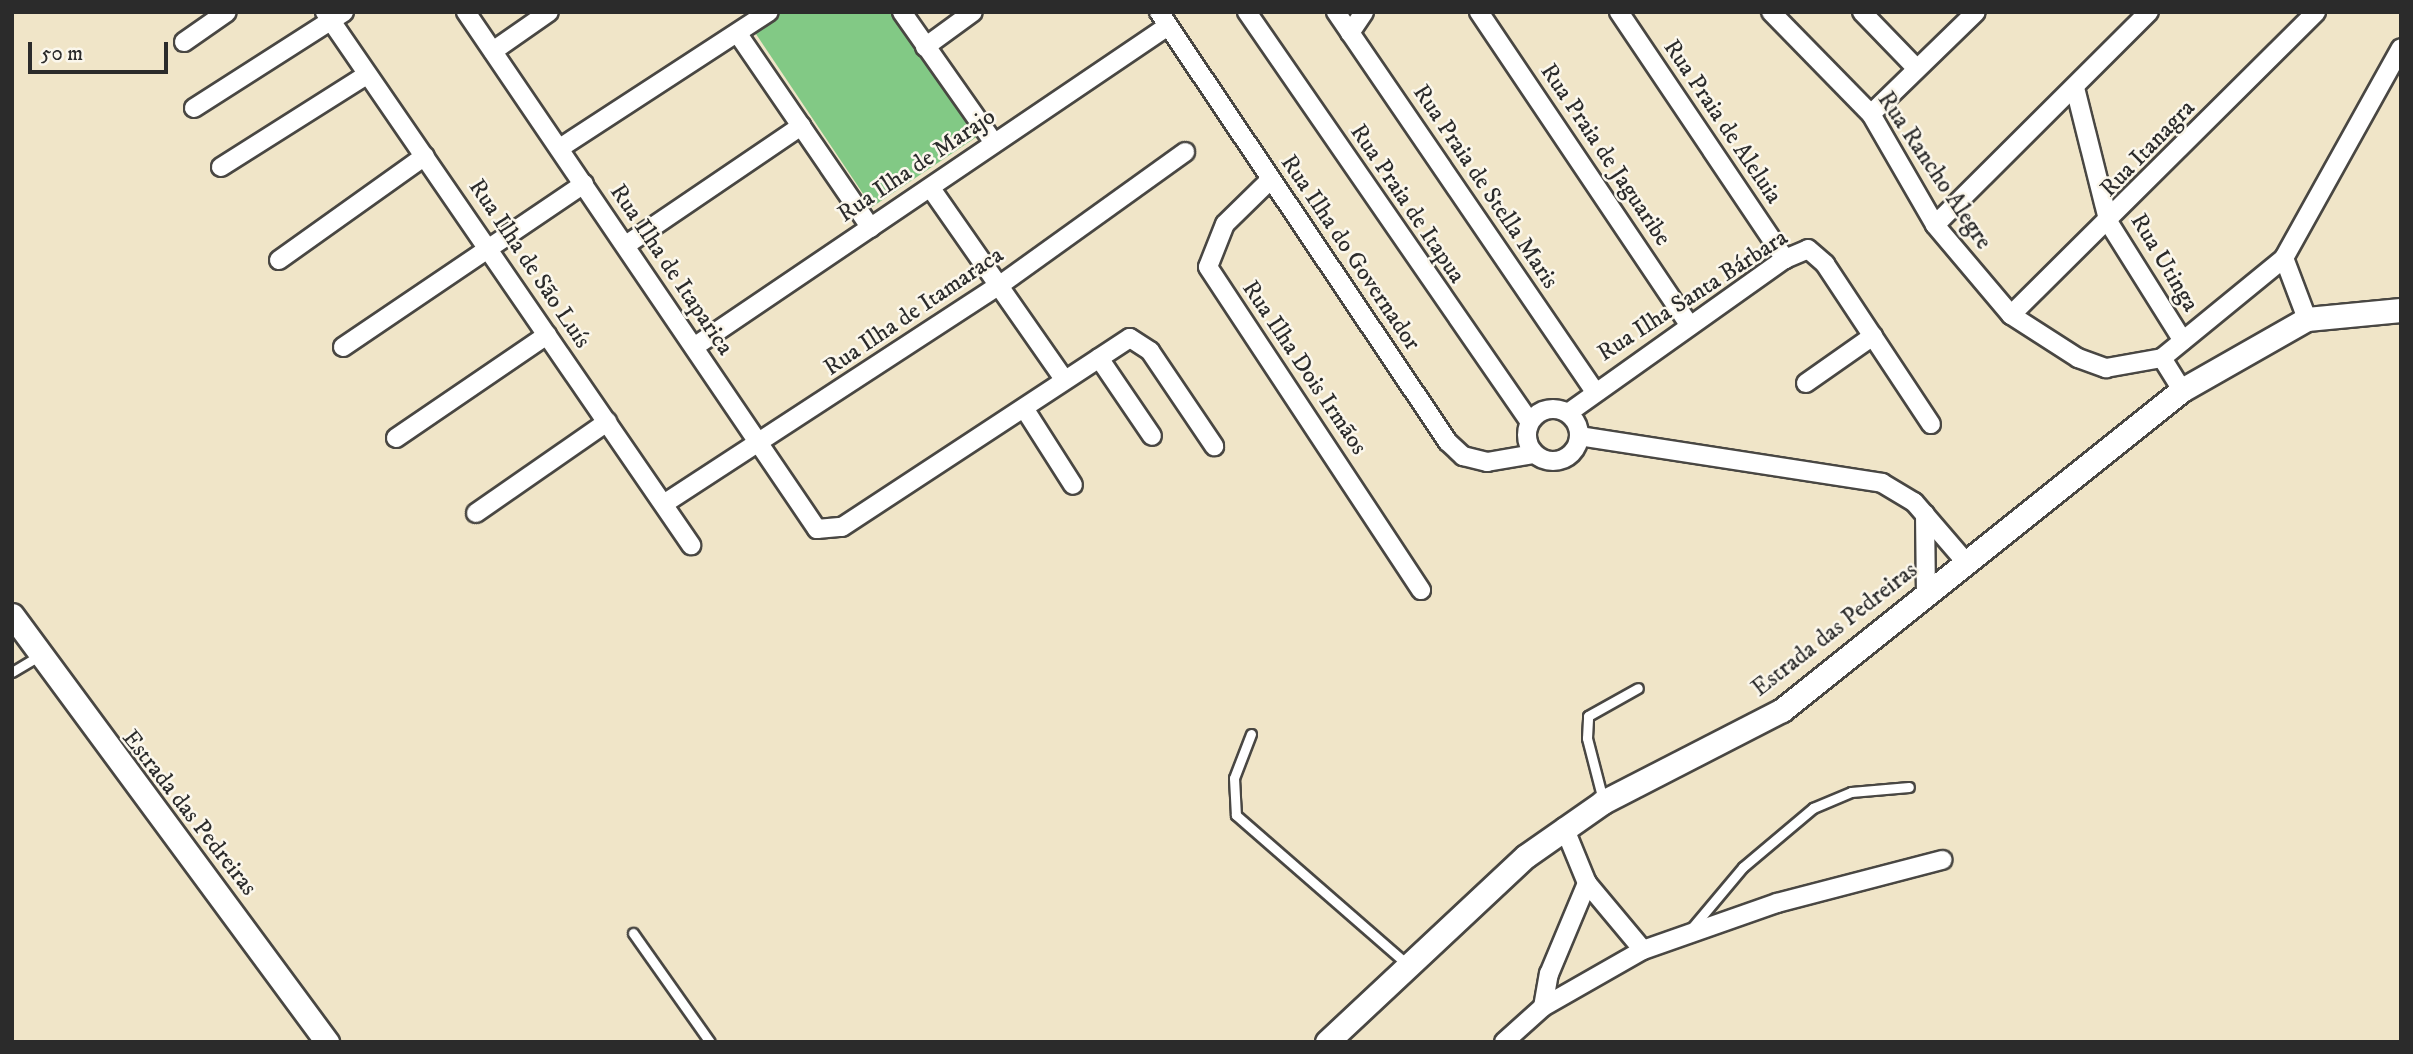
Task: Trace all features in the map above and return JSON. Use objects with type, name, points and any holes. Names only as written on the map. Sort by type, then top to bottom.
[{"type":"street","points":[[184,41],[227,12]]},
{"type":"street","name":"Rua Ilha de Itaparica","points":[[467,12],[814,526],[826,532],[847,524],[1024,408]]},
{"type":"street","points":[[493,51],[549,12]]},
{"type":"street","points":[[560,148],[769,12]]},
{"type":"street","points":[[902,12],[995,143]]},
{"type":"street","points":[[925,47],[973,12]]},
{"type":"street","name":"Rua Praia de Itapua","points":[[1247,12],[1530,422]]},
{"type":"street","name":"Rua Praia de Stella Maris","points":[[1336,12],[1594,390]]},
{"type":"street","points":[[1350,33],[1364,12]]},
{"type":"street","name":"Rua Praia de Jaguaribe","points":[[1479,12],[1690,326]]},
{"type":"street","name":"Rua Praia de Aleluia","points":[[1619,12],[1785,258]]},
{"type":"street","name":"Rua Rancho Alegre","points":[[1771,12],[1871,114],[1935,225],[2011,316],[2092,366],[2162,358]]},
{"type":"street","points":[[1862,12],[1916,68]]},
{"type":"street","points":[[1871,114],[1976,12]]},
{"type":"street","points":[[1935,225],[2149,12]]},
{"type":"street","name":"Rua Itanagra","points":[[2011,316],[2109,223],[2316,12]]},
{"type":"street","points":[[194,108],[334,15]]},
{"type":"street","name":"Rua Ilha de São Luís","points":[[334,15],[365,76],[425,156],[691,545]]},
{"type":"street","name":"Rua Ilha de Marajo","points":[[694,347],[932,190],[1164,19]]},
{"type":"street","name":"Rua Ilha do Governador","points":[[1164,19],[1455,450],[1487,462],[1534,454]]},
{"type":"street","points":[[738,34],[871,228]]},
{"type":"street","points":[[2182,390],[2162,358],[2284,258],[2401,48]]},
{"type":"street","points":[[221,167],[365,76]]},
{"type":"street","name":"Rua Utinga","points":[[2075,88],[2109,223],[2183,341]]},
{"type":"street","points":[[626,246],[801,126]]},
{"type":"street","name":"Rua Ilha de Itamaraca","points":[[664,503],[758,446],[1000,285],[1185,152]]},
{"type":"street","points":[[279,260],[425,156]]},
{"type":"street","name":"Rua Ilha Dois Irmãos","points":[[1271,179],[1225,223],[1208,267],[1420,590]]},
{"type":"street","points":[[343,346],[584,184]]},
{"type":"street","points":[[932,190],[1064,379]]},
{"type":"street","name":"Rua Ilha Santa Bárbara","points":[[1568,413],[1594,390],[1785,258],[1804,249],[1816,253],[1931,424]]},
{"type":"street","points":[[2284,258],[2306,319]]},
{"type":"street","name":"Estrada das Pedreiras","points":[[1327,1042],[1407,964],[1564,827],[1603,802],[1782,710],[1964,560],[2182,390],[2306,319],[2401,310]]},
{"type":"street","points":[[396,438],[547,335]]},
{"type":"street","points":[[1805,383],[1873,336]]},
{"type":"street","points":[[1073,485],[1024,408],[1064,379],[1130,338],[1144,344],[1214,446]]},
{"type":"street","points":[[1099,358],[1152,436]]},
{"type":"street","points":[[1552,408],[1568,413],[1579,436],[1566,458],[1549,461],[1534,454],[1527,439],[1530,422],[1552,408]]},
{"type":"street","points":[[476,513],[607,422]]},
{"type":"street","points":[[1579,436],[1882,483],[1902,491],[1964,560]]},
{"type":"street","points":[[1925,514],[1926,592]]},
{"type":"street","name":"Estrada das Pedreiras","points":[[12,615],[39,656],[327,1042]]},
{"type":"street","points":[[1564,827],[1587,883],[1643,950]]},
{"type":"street","points":[[1504,1042],[1543,1007],[1643,950],[1777,903],[1942,860]]},
{"type":"street","points":[[1543,1007],[1549,974],[1587,883]]},
{"type":"lane","points":[[12,672],[39,656]]},
{"type":"lane","points":[[1603,802],[1588,716],[1638,688]]},
{"type":"lane","points":[[1251,734],[1234,778],[1236,815],[1407,964]]},
{"type":"lane","points":[[1685,936],[1743,867],[1813,808],[1851,792],[1909,787]]},
{"type":"lane","points":[[633,933],[710,1042]]},
{"type":"green space","points":[[776,12],[891,12],[981,134],[872,207],[752,28]]}]
